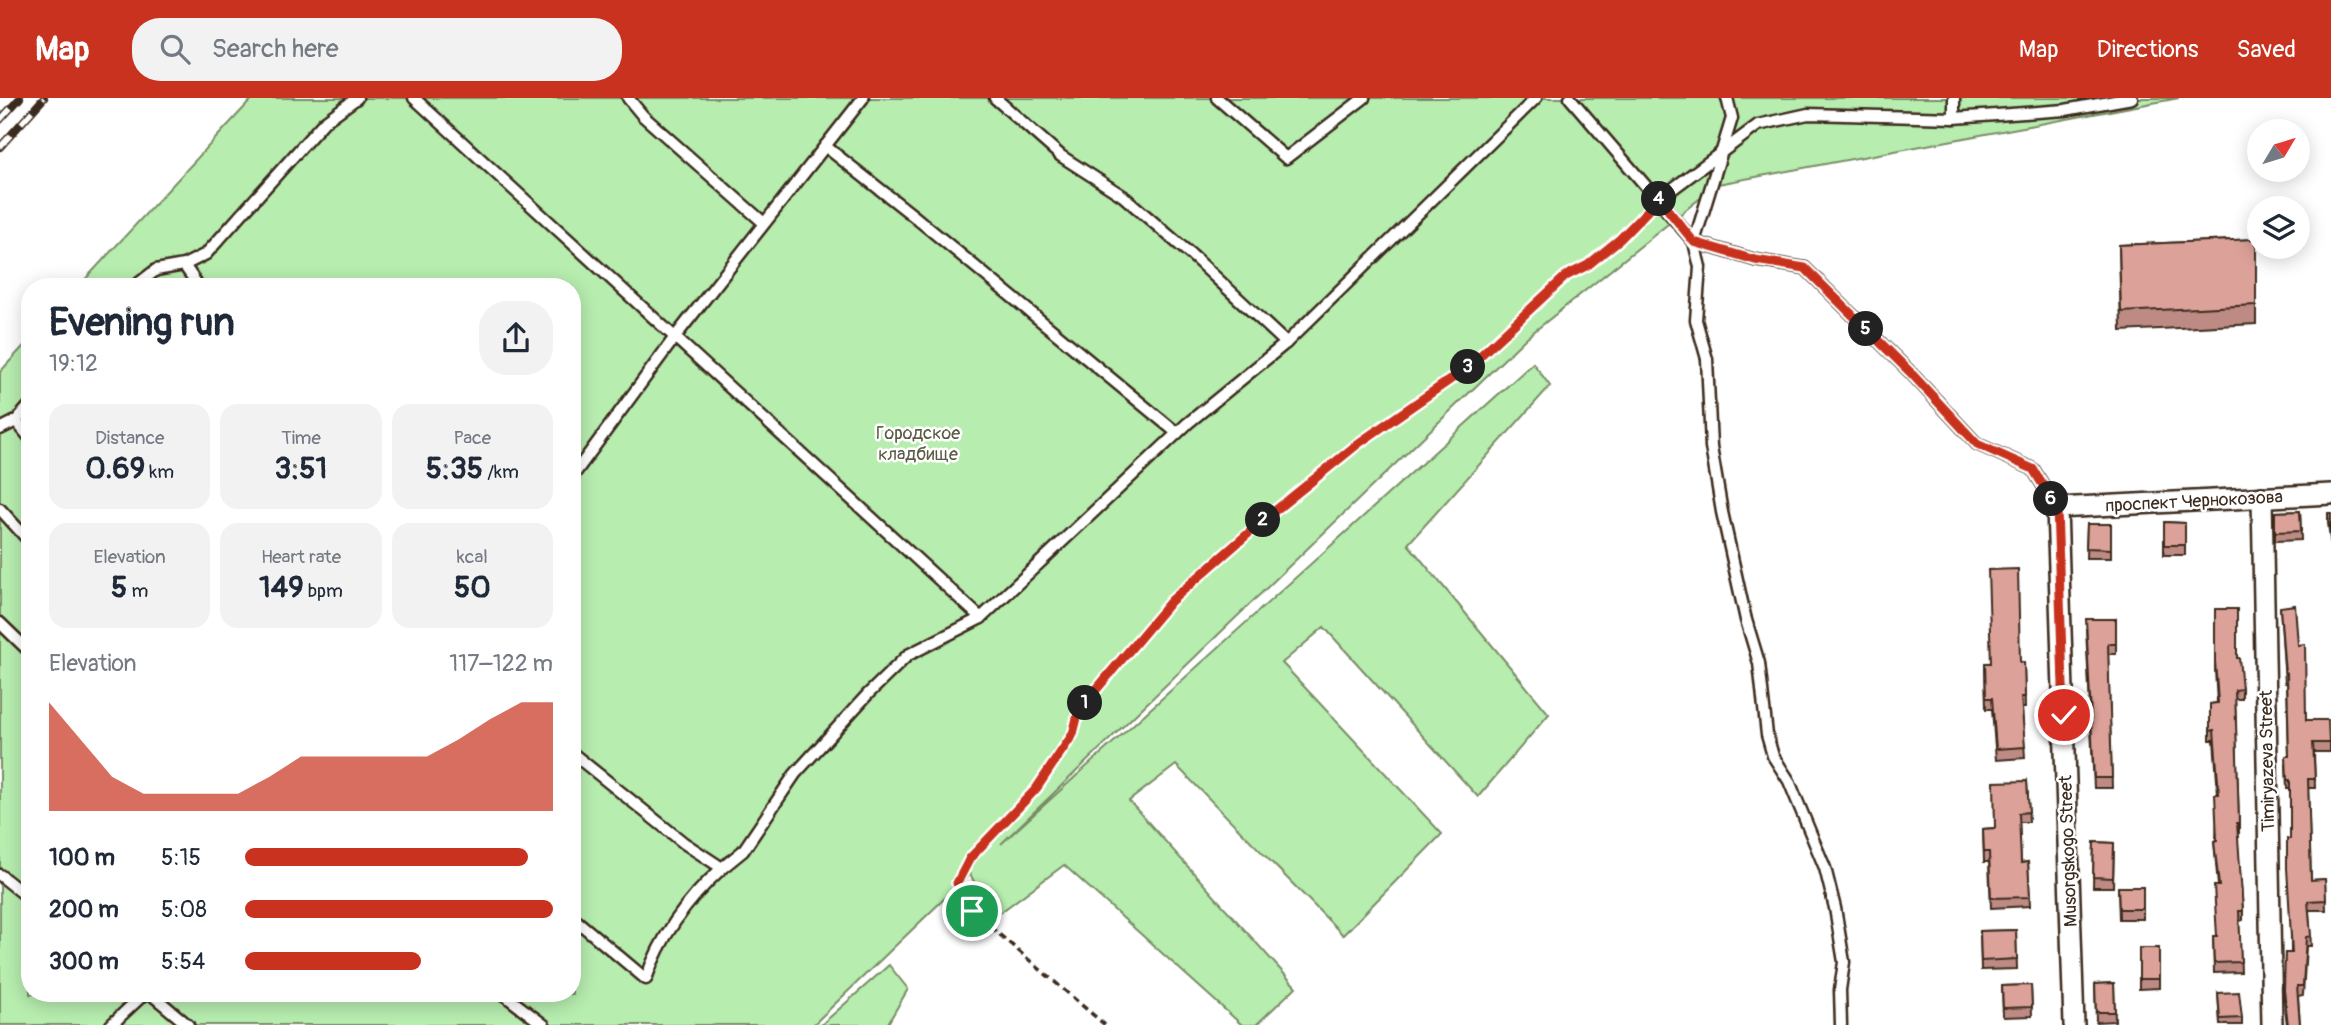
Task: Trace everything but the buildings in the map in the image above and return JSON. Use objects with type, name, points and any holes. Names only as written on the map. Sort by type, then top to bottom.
[{"type":"street","name":"проспект Чернокозова","points":[[2057,508],[2331,494]]},
{"type":"street","name":"Timiryazeva Street","points":[[2262,498],[2272,1025]]},
{"type":"street","name":"Musorgskogo Street","points":[[2057,508],[2074,1025]]},
{"type":"lane","points":[[146,278],[156,270],[184,265],[206,254],[324,122],[357,98]]},
{"type":"lane","points":[[414,98],[981,618]]},
{"type":"lane","points":[[628,98],[643,116],[764,223]]},
{"type":"lane","points":[[581,465],[675,337],[863,98]]},
{"type":"lane","points":[[995,98],[1061,156],[1123,196],[1286,343]]},
{"type":"lane","points":[[1216,98],[1286,158],[1364,98]]},
{"type":"lane","points":[[581,925],[646,979],[653,957],[696,891],[743,851],[795,774],[868,694],[908,655],[981,618],[1177,433],[1286,343],[1535,98]]},
{"type":"lane","points":[[1570,98],[1694,242],[1700,267],[1696,320],[1707,359],[1711,447],[1722,512],[1746,620],[1759,663],[1767,735],[1773,756],[1789,781],[1825,868],[1835,908],[1844,962],[1840,990],[1840,1025]]},
{"type":"lane","points":[[1694,242],[1732,118],[1727,98]]},
{"type":"lane","points":[[1954,98],[1954,118]]},
{"type":"lane","points":[[1659,199],[1758,125],[1808,114],[1954,118],[2065,110],[2132,98]]},
{"type":"lane","points":[[825,146],[1177,433]]},
{"type":"lane","points":[[1694,242],[1755,260],[1805,268],[1910,372],[1977,444],[2033,469],[2057,508]]},
{"type":"lane","points":[[184,265],[193,278]]},
{"type":"lane","points":[[0,429],[21,415]]},
{"type":"lane","points":[[16,421],[21,427]]},
{"type":"lane","points":[[0,509],[21,532]]},
{"type":"lane","points":[[0,623],[21,643]]},
{"type":"lane","points":[[581,761],[684,843],[722,868]]},
{"type":"lane","points":[[0,876],[21,892]]},
{"type":"lane","points":[[111,1025],[136,1002]]},
{"type":"lane","points":[[160,1002],[188,1025]]},
{"type":"lane","points":[[514,1002],[544,1025]]},
{"type":"path","points":[[1105,1025],[972,911],[957,883],[970,858],[1036,789],[1073,734],[1079,710],[1171,601],[1266,518],[1359,443],[1467,368],[1566,276],[1588,265],[1620,239],[1659,199]]},
{"type":"green space","name":"Городское кладбище","points":[[253,98],[2179,98],[1718,184],[1526,338],[1001,844],[1533,363],[1550,386],[1408,544],[1549,714],[1478,797],[1324,627],[1282,663],[1442,834],[1343,935],[1176,765],[1129,801],[1296,987],[1256,1025],[1242,1025],[1064,865],[993,918],[970,874],[813,1025],[0,1025],[0,372],[21,349],[21,1002],[581,1002],[581,278],[86,278]]},
{"type":"green space","points":[[889,965],[908,989],[887,1025],[821,1025]]},
{"type":"railway","points":[[0,120],[20,98]]},
{"type":"railway","points":[[0,147],[44,98]]},
{"type":"route","points":[[972,911],[957,883],[970,858],[1036,789],[1073,734],[1079,710],[1171,601],[1266,518],[1359,443],[1467,368],[1566,276],[1588,265],[1620,239],[1659,199],[1694,242],[1755,260],[1805,268],[1910,372],[1977,444],[2033,469],[2057,508],[2064,715]]}]
